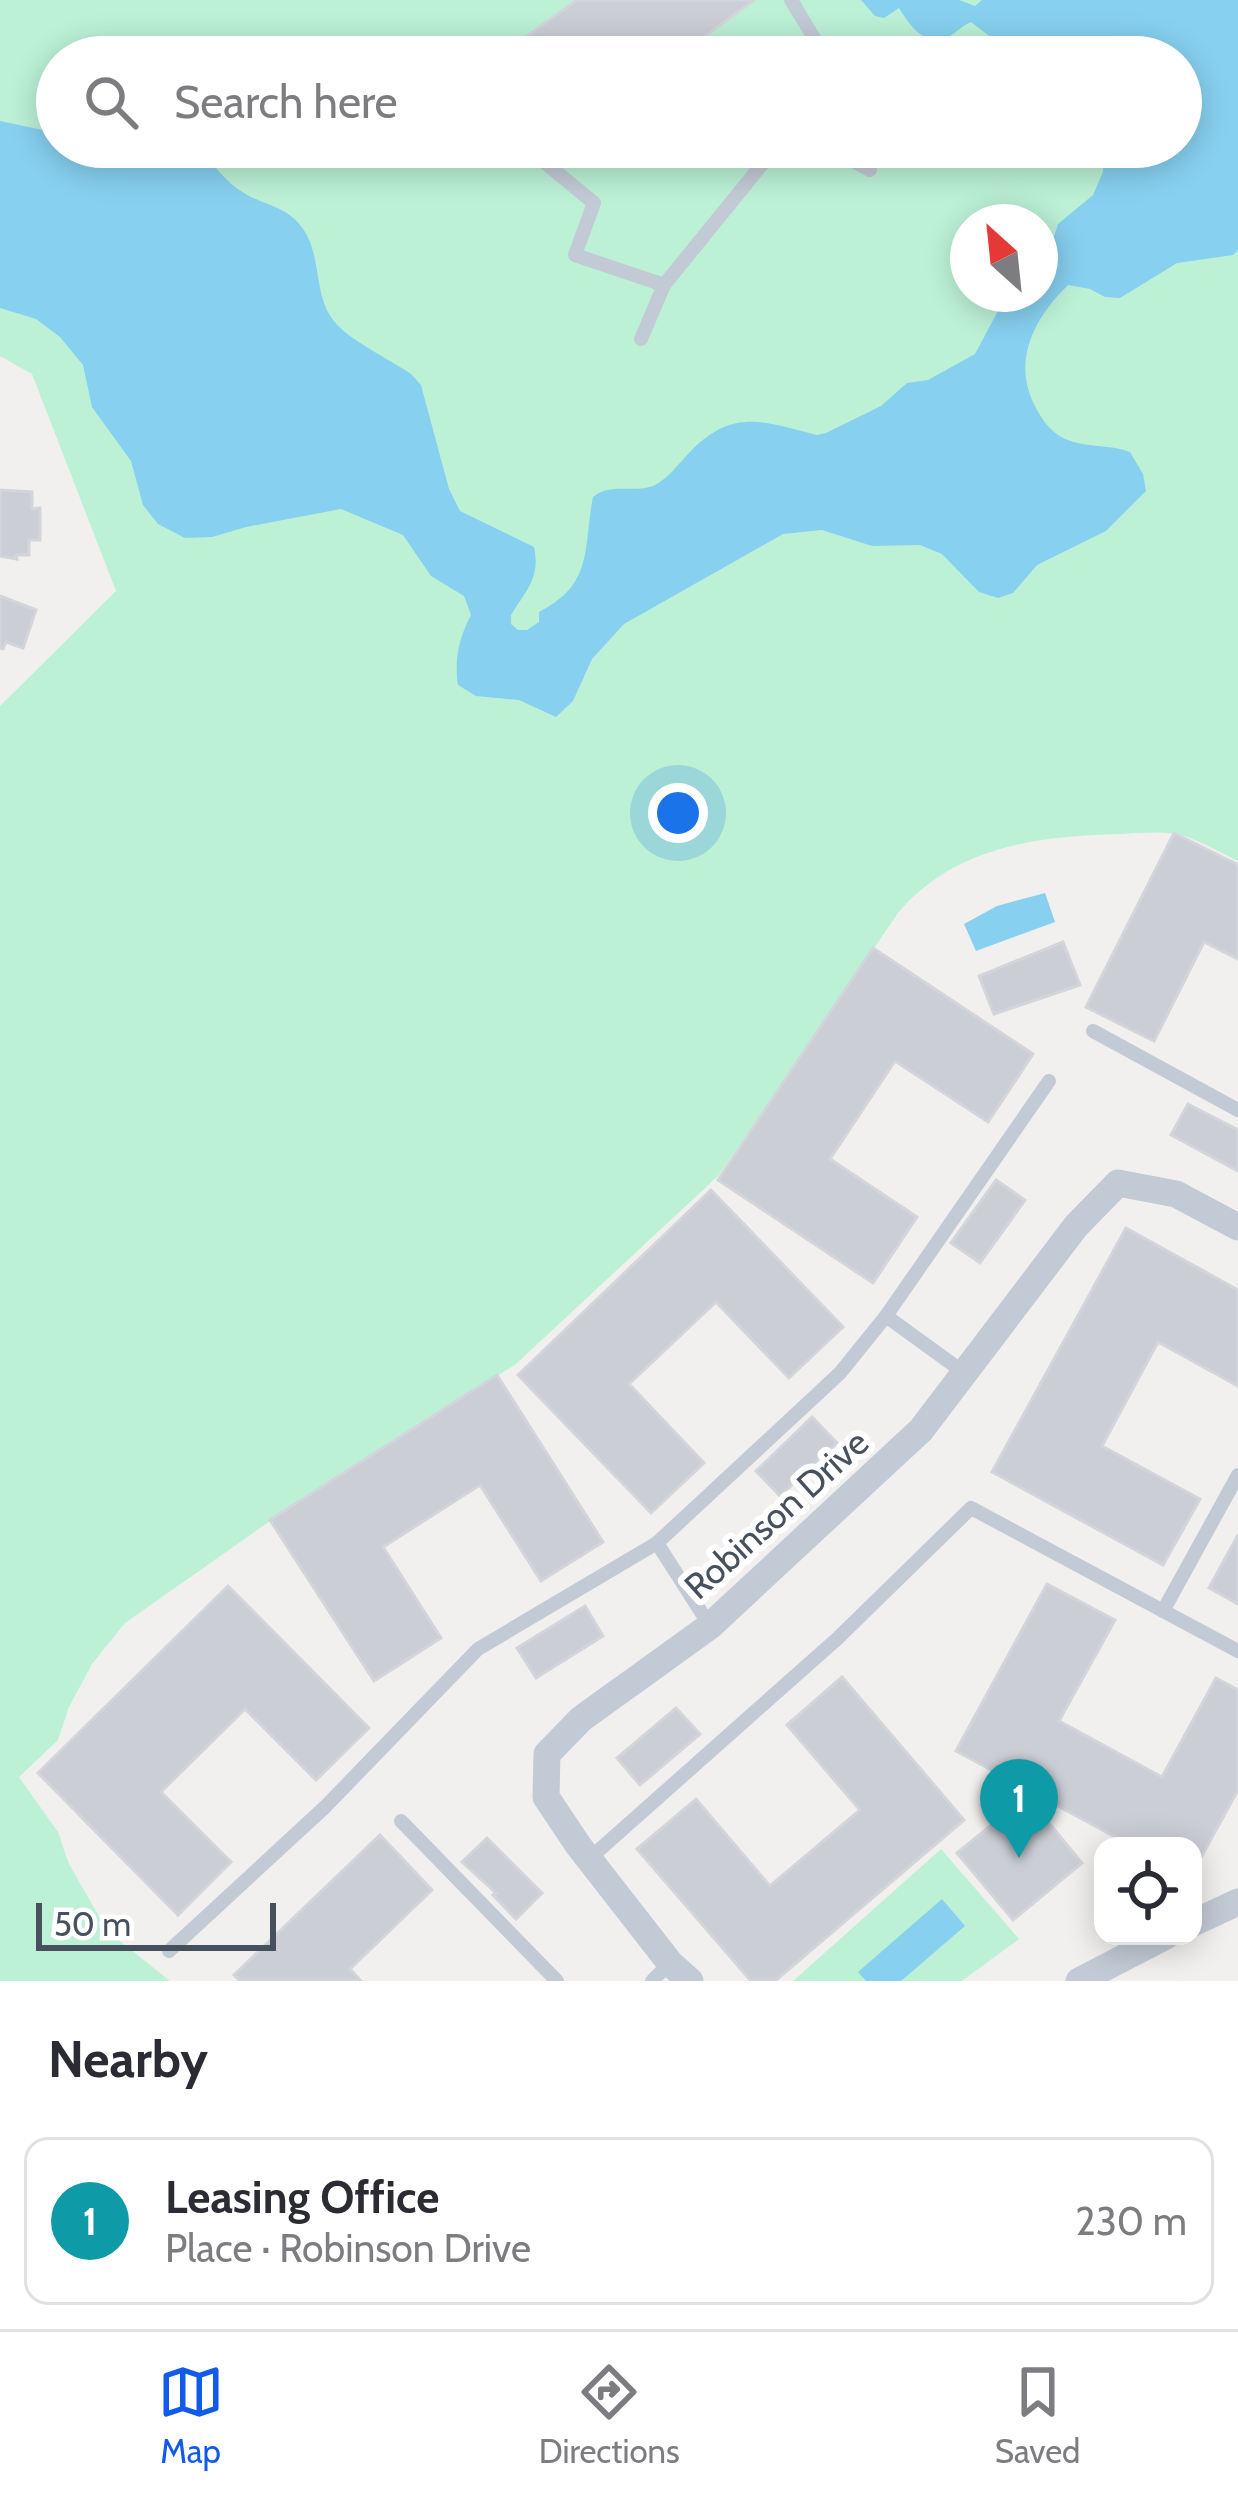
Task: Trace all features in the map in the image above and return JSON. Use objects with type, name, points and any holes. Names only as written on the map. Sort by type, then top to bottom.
[{"type":"street","name":"Robinson Drive","points":[[671,1975],[546,1797],[547,1754],[581,1719],[710,1625],[921,1430],[1076,1226],[1118,1183],[1176,1194],[1238,1227]]},
{"type":"street","points":[[1202,1919],[1238,1902]]},
{"type":"street","points":[[1079,1981],[1124,1970],[1155,1945]]},
{"type":"lane","points":[[791,0],[813,36]]},
{"type":"lane","points":[[552,168],[594,203],[575,255],[664,285]]},
{"type":"lane","points":[[641,339],[664,285],[759,168]]},
{"type":"lane","points":[[866,168],[870,170]]},
{"type":"lane","points":[[1093,1031],[1238,1110]]},
{"type":"lane","points":[[170,1951],[325,1807],[478,1649],[656,1543],[840,1373],[886,1316],[1049,1081]]},
{"type":"lane","points":[[886,1316],[966,1374]]},
{"type":"lane","points":[[1163,1611],[1238,1475]]},
{"type":"lane","points":[[589,1859],[838,1638],[971,1508],[1238,1651]]},
{"type":"lane","points":[[656,1543],[710,1625]]},
{"type":"lane","points":[[401,1821],[557,1981]]},
{"type":"green space","points":[[0,0],[1238,0],[1238,861],[1171,833],[1090,835],[1000,849],[972,859],[920,890],[898,913],[719,1175],[516,1364],[283,1512],[125,1623],[92,1664],[58,1740],[19,1777],[58,1832],[69,1864],[100,1918],[120,1941],[170,1981],[0,1981],[0,706],[116,591],[32,374],[0,356]]},
{"type":"green space","points":[[941,1849],[1019,1939],[962,1981],[793,1981]]},
{"type":"water","points":[[861,0],[959,0],[975,6],[982,0],[1238,0],[1238,250],[1233,255],[1177,263],[1120,298],[1068,285],[1058,297],[1058,224],[1093,195],[1103,168],[1202,168],[1202,36],[992,36],[971,22],[949,36],[925,36],[899,8],[884,18],[875,16]]},
{"type":"water","points":[[0,121],[36,129],[36,168],[216,168],[237,189],[294,219],[312,248],[323,298],[334,321],[421,385],[449,489],[460,511],[534,547],[533,576],[511,615],[511,624],[518,630],[539,622],[539,612],[557,601],[578,577],[593,497],[607,490],[655,485],[705,439],[734,424],[764,423],[826,433],[881,406],[907,383],[928,380],[975,354],[997,312],[1045,312],[1026,355],[1028,388],[1037,409],[1050,429],[1065,439],[1130,452],[1143,474],[1146,491],[1106,531],[1037,565],[1013,593],[998,598],[979,592],[942,554],[920,545],[872,546],[822,530],[783,534],[624,624],[592,659],[573,701],[556,717],[519,700],[476,696],[458,685],[458,649],[471,615],[464,596],[431,576],[403,535],[341,509],[212,537],[185,538],[158,524],[143,505],[131,461],[92,407],[83,365],[60,337],[36,319],[0,308]]},
{"type":"water","points":[[1045,893],[1055,922],[976,951],[964,924],[997,906]]},
{"type":"water","points":[[942,1899],[965,1926],[901,1981],[866,1981],[858,1972]]},
{"type":"building","points":[[577,0],[754,0],[705,36],[527,36]]},
{"type":"building","points":[[0,490],[32,492],[32,509],[40,508],[40,540],[29,540],[29,555],[0,556]]},
{"type":"building","points":[[0,596],[36,610],[23,648],[6,642],[0,648]]},
{"type":"building","points":[[1174,833],[1238,865],[1238,959],[1204,942],[1154,1041],[1086,1007]]},
{"type":"building","points":[[1063,942],[1080,985],[994,1014],[979,976]]},
{"type":"building","points":[[873,948],[1033,1054],[988,1122],[895,1061],[830,1159],[917,1217],[873,1283],[718,1180]]},
{"type":"building","points":[[1188,1104],[1238,1130],[1238,1171],[1171,1135]]},
{"type":"building","points":[[996,1180],[1025,1200],[980,1263],[951,1243]]},
{"type":"building","points":[[711,1190],[843,1327],[789,1378],[716,1302],[629,1384],[704,1463],[651,1513],[518,1375]]},
{"type":"building","points":[[1126,1228],[1238,1290],[1238,1386],[1158,1342],[1102,1446],[1200,1499],[1163,1565],[992,1472]]},
{"type":"building","points":[[497,1375],[603,1542],[541,1581],[480,1485],[383,1547],[441,1638],[374,1681],[270,1520]]},
{"type":"building","points":[[812,1417],[837,1443],[780,1496],[756,1471]]},
{"type":"building","points":[[1238,1535],[1238,1604],[1209,1588]]},
{"type":"building","points":[[1047,1584],[1115,1620],[1059,1721],[1162,1777],[1216,1678],[1238,1690],[1238,1790],[1202,1856],[1202,1837],[1115,1837],[956,1751]]},
{"type":"building","points":[[228,1586],[369,1728],[316,1780],[245,1709],[161,1792],[231,1862],[178,1915],[38,1773]]},
{"type":"building","points":[[585,1606],[603,1636],[536,1678],[517,1648]]},
{"type":"building","points":[[842,1677],[964,1820],[775,1981],[751,1981],[637,1849],[696,1799],[770,1886],[860,1810],[787,1725]]},
{"type":"building","points":[[676,1708],[700,1734],[640,1785],[617,1758]]},
{"type":"building","points":[[1034,1805],[1082,1863],[1013,1920],[957,1853],[995,1822],[1003,1831]]},
{"type":"building","points":[[380,1835],[432,1890],[350,1969],[361,1981],[240,1981],[234,1975]]},
{"type":"building","points":[[487,1838],[542,1893],[516,1919],[462,1862]]},
{"type":"place","name":"Leasing Office","points":[[1019,1858]]}]
